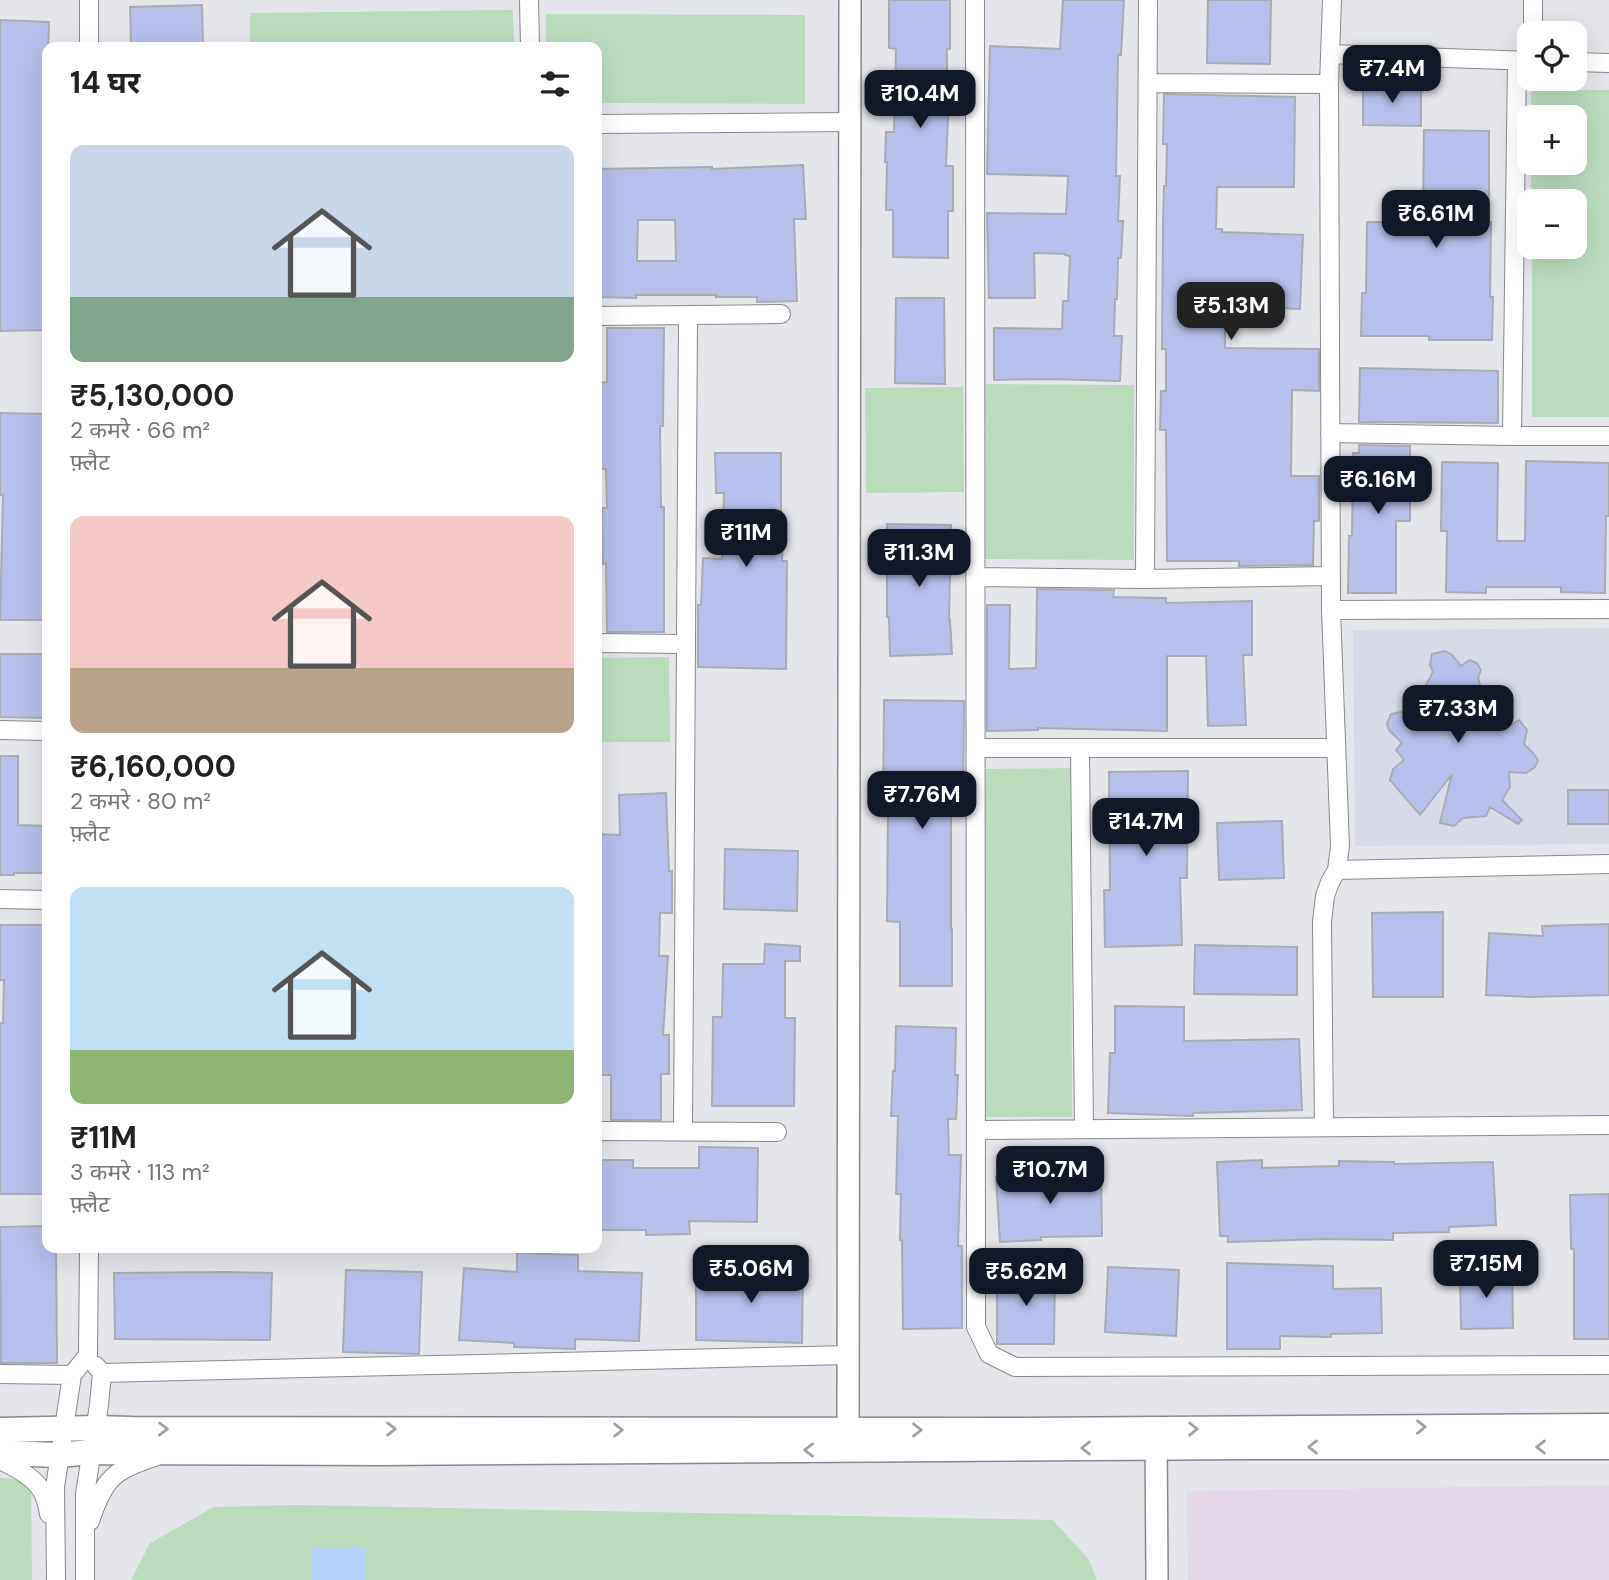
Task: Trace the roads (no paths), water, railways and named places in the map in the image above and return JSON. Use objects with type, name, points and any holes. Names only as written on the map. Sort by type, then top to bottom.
[{"type":"main road","points":[[0,1453],[381,1453],[848,1440],[1156,1438],[1609,1426]]},
{"type":"main road","points":[[0,1430],[95,1428],[848,1440]]},
{"type":"main road","points":[[1156,1438],[1609,1447]]},
{"type":"street","points":[[89,0],[89,42]]},
{"type":"street","points":[[529,0],[530,42]]},
{"type":"street","points":[[848,1440],[850,0]]},
{"type":"street","points":[[975,0],[976,1327],[989,1354],[1015,1367],[1609,1365]]},
{"type":"street","points":[[1145,579],[1148,0]]},
{"type":"street","points":[[1324,1127],[1322,922],[1325,896],[1337,870],[1340,846],[1331,610],[1329,84],[1332,0]]},
{"type":"street","points":[[1532,0],[1533,21]]},
{"type":"street","points":[[1330,54],[1517,61]]},
{"type":"street","points":[[1587,62],[1609,63]]},
{"type":"street","points":[[1148,83],[1329,84]]},
{"type":"street","points":[[1512,436],[1522,91]]},
{"type":"street","points":[[602,124],[850,122]]},
{"type":"street","points":[[602,316],[781,314]]},
{"type":"street","points":[[683,1132],[688,315]]},
{"type":"street","points":[[1330,433],[1609,436]]},
{"type":"street","points":[[975,577],[1145,579],[1332,576]]},
{"type":"street","points":[[1331,610],[1609,610]]},
{"type":"street","points":[[602,643],[685,644]]},
{"type":"street","points":[[0,730],[42,731]]},
{"type":"street","points":[[975,747],[1336,748]]},
{"type":"street","points":[[1080,748],[1084,1129]]},
{"type":"street","points":[[1337,870],[1609,864]]},
{"type":"street","points":[[0,899],[42,900]]},
{"type":"street","points":[[976,1130],[1609,1125]]},
{"type":"street","points":[[602,1131],[777,1132]]},
{"type":"street","points":[[56,1580],[55,1487],[72,1375],[88,1355],[89,1253]]},
{"type":"street","points":[[85,1580],[85,1494],[102,1373],[88,1355]]},
{"type":"street","points":[[102,1373],[849,1355]]},
{"type":"street","points":[[0,1374],[72,1375]]},
{"type":"street","points":[[1156,1438],[1157,1580]]},
{"type":"street","points":[[85,1536],[103,1487],[114,1475],[130,1465],[169,1453]]},
{"type":"street","points":[[0,1460],[33,1480],[43,1493],[55,1538]]},
{"type":"water","points":[[311,1547],[366,1547],[366,1580],[311,1580]]}]
